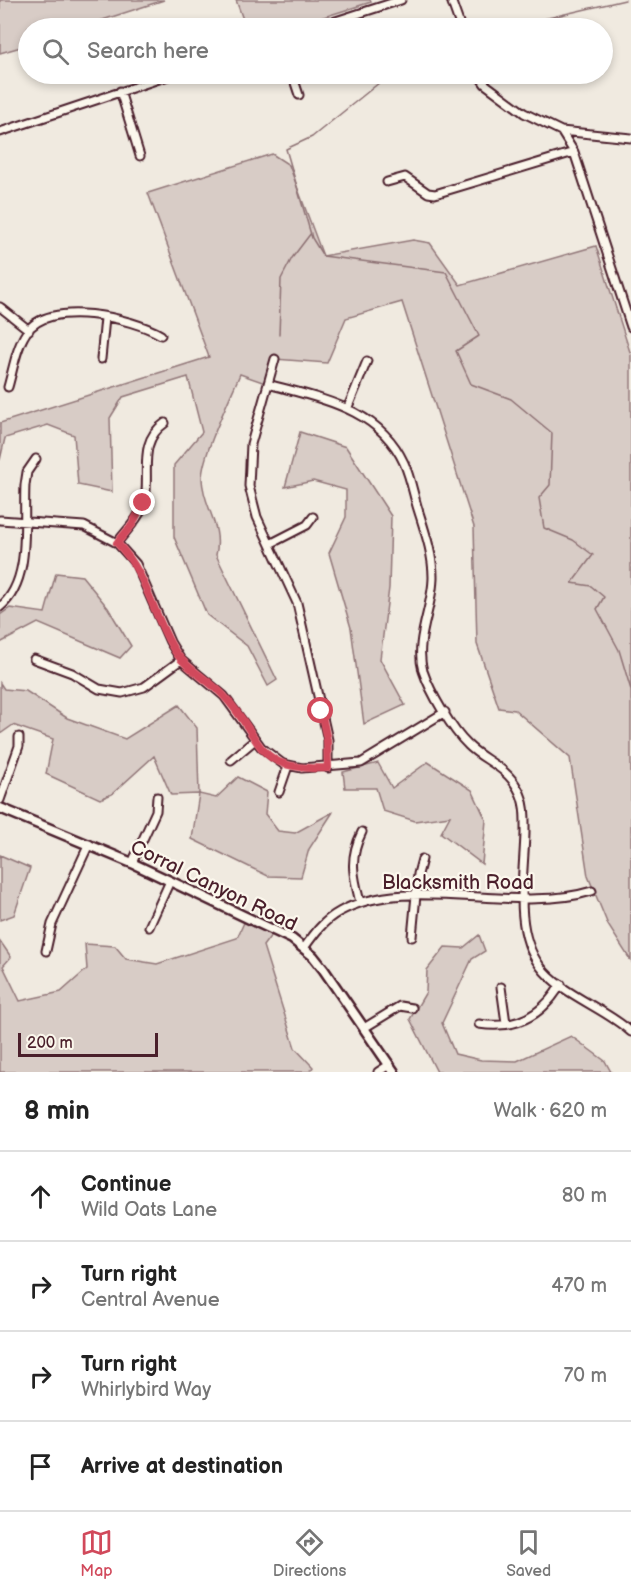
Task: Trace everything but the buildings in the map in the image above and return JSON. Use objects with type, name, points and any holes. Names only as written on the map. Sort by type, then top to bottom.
[{"type":"main road","name":"Corral Canyon Road","points":[[0,808],[132,863],[278,931],[304,948],[324,970],[391,1068]]},
{"type":"street","points":[[345,18],[401,0]]},
{"type":"street","points":[[451,0],[457,18]]},
{"type":"street","points":[[0,132],[142,84]]},
{"type":"street","points":[[295,84],[299,95]]},
{"type":"street","points":[[485,84],[524,113],[561,131],[631,138]]},
{"type":"street","points":[[120,91],[140,156]]},
{"type":"street","points":[[561,131],[574,152],[631,327]]},
{"type":"street","points":[[387,183],[398,177],[405,177],[428,193],[435,194],[574,152]]},
{"type":"street","points":[[0,307],[29,330]]},
{"type":"street","points":[[8,387],[29,330],[40,320],[57,314],[143,324],[161,335]]},
{"type":"street","points":[[101,359],[105,318]]},
{"type":"street","points":[[275,359],[251,444],[248,478],[254,510],[297,603],[326,734],[328,768]]},
{"type":"street","points":[[348,407],[367,362]]},
{"type":"street","points":[[268,384],[348,407],[381,430],[406,466],[427,541],[433,577],[422,634],[422,666],[432,692],[468,746],[492,760],[512,780],[520,793],[525,817],[523,924],[531,952],[548,976],[631,1032]]},
{"type":"street","points":[[117,543],[141,510],[145,497],[146,451],[156,429],[165,423]]},
{"type":"street","points":[[0,607],[12,596],[20,574],[27,472],[36,459]]},
{"type":"street","points":[[270,543],[307,525],[313,517]]},
{"type":"street","points":[[0,520],[84,526],[117,543],[136,564],[170,642],[181,660],[224,696],[268,755],[288,766],[328,768],[366,761],[445,712]]},
{"type":"street","points":[[34,659],[72,673],[99,689],[117,693],[144,687],[181,660]]},
{"type":"street","points":[[0,800],[19,746],[19,737]]},
{"type":"street","points":[[231,760],[255,740]]},
{"type":"street","points":[[279,792],[288,766]]},
{"type":"street","points":[[132,863],[156,811],[157,797]]},
{"type":"street","points":[[360,902],[352,864],[354,848],[362,832]]},
{"type":"street","points":[[46,951],[52,924],[89,844]]},
{"type":"street","points":[[412,937],[422,859]]},
{"type":"street","points":[[149,927],[170,881]]},
{"type":"street","name":"Blacksmith Road","points":[[304,948],[327,920],[360,902],[385,896],[567,898],[592,891]]},
{"type":"street","points":[[479,1024],[489,1026],[530,1018],[551,1002],[561,984]]},
{"type":"street","points":[[501,987],[506,1023]]},
{"type":"street","points":[[364,1028],[400,1006],[412,1008]]},
{"type":"street","points":[[378,1072],[391,1068]]},
{"type":"shaded area","points":[[0,0],[164,0],[109,18],[18,18],[18,48],[0,53]]},
{"type":"shaded area","points":[[236,0],[370,0],[371,2],[321,18],[242,18]]},
{"type":"shaded area","points":[[272,154],[289,165],[323,256],[413,240],[430,243],[460,285],[596,246],[631,355],[631,961],[608,925],[588,876],[570,758],[515,710],[499,708],[477,644],[474,527],[402,302],[346,318],[327,363],[275,359],[268,384],[240,374],[211,442],[202,479],[217,534],[216,555],[277,680],[268,686],[247,646],[207,615],[174,537],[174,465],[202,432],[188,377],[123,397],[110,418],[112,492],[78,485],[74,435],[48,425],[5,438],[0,460],[0,423],[209,357],[148,193]]},
{"type":"shaded area","points":[[300,432],[346,447],[391,516],[389,588],[380,659],[405,705],[364,724],[351,628],[329,553],[346,517],[346,490],[313,481],[285,487]]},
{"type":"shaded area","points":[[56,573],[82,576],[108,608],[131,646],[120,658],[38,623],[0,643],[0,615],[10,608],[45,613]]},
{"type":"shaded area","points":[[0,683],[4,689],[26,691],[67,718],[125,739],[179,705],[197,728],[199,794],[171,795],[154,756],[112,794],[100,799],[46,774],[53,739],[13,725],[0,734]]},
{"type":"shaded area","points":[[428,762],[472,790],[486,820],[482,864],[441,833],[450,816],[415,821],[383,811],[376,788],[345,788],[343,772],[378,763],[392,788]]},
{"type":"shaded area","points":[[238,777],[267,792],[265,814],[278,831],[295,833],[333,812],[309,849],[301,877],[268,876],[192,839],[199,794],[216,798]]},
{"type":"shaded area","points":[[0,855],[30,868],[14,915],[0,920]]},
{"type":"shaded area","points":[[247,916],[275,930],[263,946],[295,1048],[313,1067],[310,1072],[0,1072],[0,941],[11,957],[3,966],[20,1001],[61,992],[87,969],[85,944],[115,946],[126,959],[157,964],[237,938]]},
{"type":"shaded area","points":[[479,935],[485,951],[472,959],[442,1023],[455,1054],[481,1060],[517,1061],[571,1036],[605,1061],[611,1072],[437,1072],[410,1019],[426,992],[427,970],[445,947],[463,948]]},
{"type":"waterway","points":[[548,18],[625,0]]},
{"type":"waterway","points":[[378,84],[312,137],[286,149],[312,238],[323,256],[446,272],[479,336],[456,351],[471,384],[511,399],[552,433],[550,485],[539,498],[544,528],[573,540],[593,555],[572,583],[591,586],[604,597],[597,609],[619,650],[631,690]]},
{"type":"waterway","points":[[279,335],[281,279],[292,258],[311,233]]},
{"type":"route","points":[[143,503],[132,525],[117,543],[136,564],[173,649],[181,660],[224,696],[264,752],[288,766],[328,768],[327,740],[321,711]]}]
